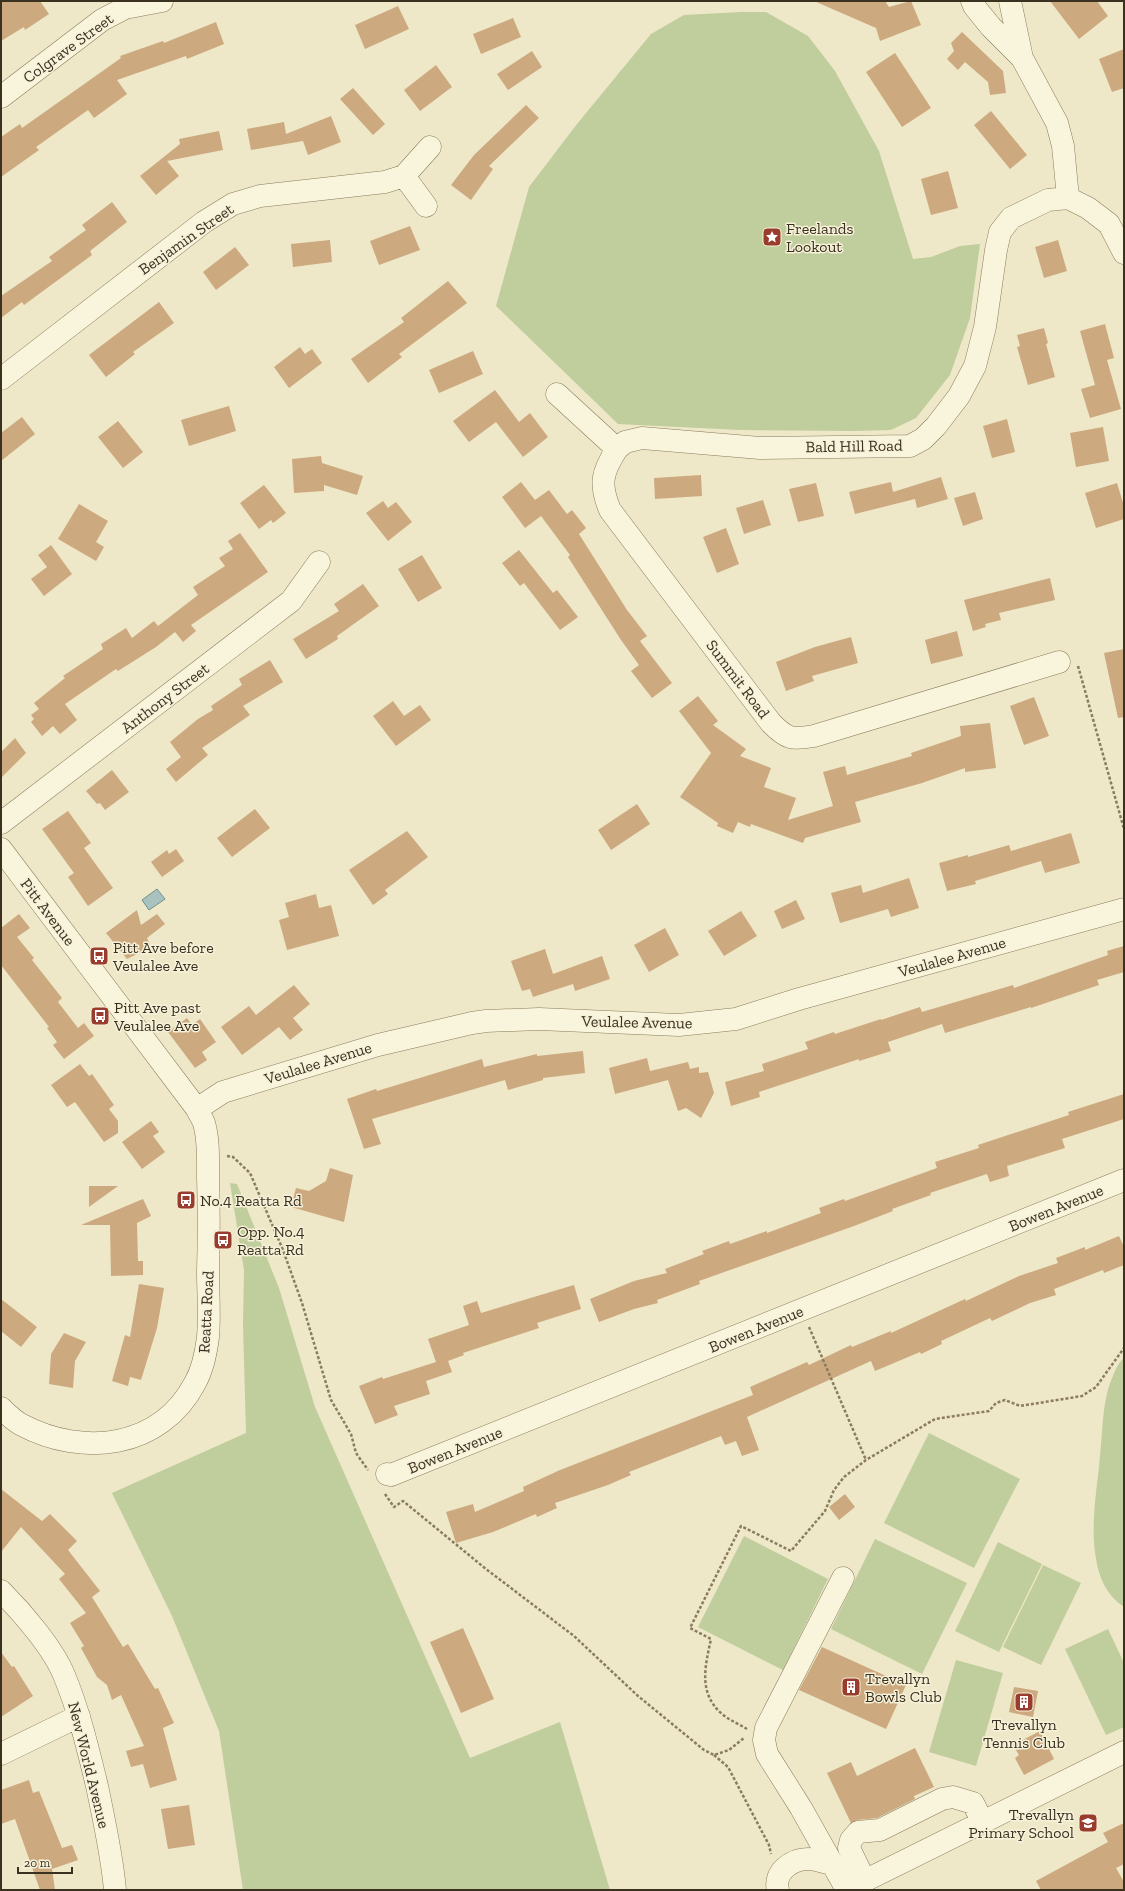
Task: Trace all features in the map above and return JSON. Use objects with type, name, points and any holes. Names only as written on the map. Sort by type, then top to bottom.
[{"type":"street","name":"Colgrave Street","points":[[1,97],[102,20],[125,8],[162,1]]},
{"type":"street","points":[[972,1],[974,6],[991,27],[1022,58],[1057,123],[1063,146],[1068,198],[1088,208],[1109,224],[1124,252]]},
{"type":"street","points":[[1010,1],[1022,58]]},
{"type":"street","points":[[426,206],[404,176],[430,147]]},
{"type":"street","name":"Benjamin Street","points":[[1,379],[204,222],[232,204],[260,196],[385,182],[404,176]]},
{"type":"street","name":"Bald Hill Road","points":[[617,449],[625,442],[642,438],[760,448],[910,446],[923,439],[936,426],[958,396],[976,366],[985,327],[1000,232],[1011,218],[1029,208],[1048,200],[1068,198]]},
{"type":"street","points":[[557,394],[617,449]]},
{"type":"street","name":"Summit Road","points":[[617,449],[607,464],[603,479],[603,494],[610,510],[771,723],[782,735],[797,739],[814,736],[1059,662]]},
{"type":"street","name":"Anthony Street","points":[[1,823],[291,601],[319,562]]},
{"type":"street","name":"Pitt Avenue","points":[[1,849],[197,1109]]},
{"type":"street","name":"Veulalee Avenue","points":[[197,1109],[223,1092],[378,1045],[472,1023],[486,1020],[539,1019],[679,1025],[736,1019],[799,999],[1124,909]]},
{"type":"street","name":"Reatta Road","points":[[1,1408],[20,1425],[54,1439],[84,1444],[116,1443],[144,1432],[167,1418],[183,1402],[195,1383],[203,1364],[208,1336],[208,1154],[204,1123],[197,1109]]},
{"type":"street","name":"Bowen Avenue","points":[[380,1480],[1124,1180]]},
{"type":"street","points":[[843,1578],[766,1728],[758,1736],[767,1754],[801,1808],[833,1864],[853,1887]]},
{"type":"street","name":"New World Avenue","points":[[1,1591],[18,1608],[64,1674],[88,1747],[113,1864],[115,1890]]},
{"type":"street","points":[[1,1754],[79,1716]]},
{"type":"street","points":[[853,1887],[1124,1752]]},
{"type":"street","points":[[853,1887],[849,1848],[851,1840],[858,1832],[880,1830],[942,1799],[953,1796],[973,1803],[983,1823]]},
{"type":"street","points":[[777,1889],[783,1868],[793,1862],[808,1859],[833,1864]]},
{"type":"path","points":[[1059,662],[1077,660],[1124,829]]},
{"type":"path","points":[[221,1154],[232,1157],[250,1173],[283,1250],[302,1303],[331,1400],[351,1434],[356,1453],[380,1480],[394,1507],[404,1501],[486,1569],[574,1636],[638,1696],[704,1750],[714,1755],[728,1767],[769,1845],[777,1889]]},
{"type":"path","points":[[802,1311],[866,1460]]},
{"type":"path","points":[[758,1736],[723,1716],[711,1703],[705,1685],[704,1669],[711,1639],[690,1628],[741,1526],[790,1551],[825,1511],[834,1490],[844,1477],[866,1460],[935,1419],[989,1411],[996,1403],[1005,1400],[1020,1406],[1082,1396],[1096,1387],[1124,1348]]},
{"type":"path","points":[[714,1755],[729,1750],[758,1736]]},
{"type":"green space","points":[[766,12],[808,36],[835,71],[879,151],[913,259],[931,257],[960,246],[980,244],[970,318],[950,375],[916,418],[891,430],[740,430],[618,424],[496,306],[529,187],[577,124],[651,34],[684,15]]},
{"type":"green space","points":[[230,1183],[237,1184],[279,1288],[315,1407],[470,1758],[560,1722],[610,1890],[243,1890],[219,1731],[172,1616],[112,1493],[246,1433],[243,1325],[244,1270]]},
{"type":"green space","points":[[1124,1358],[1124,1607],[1108,1592],[1099,1573],[1094,1546],[1094,1520],[1105,1405],[1109,1385],[1119,1364]]},
{"type":"green space","points":[[929,1433],[1020,1479],[974,1568],[884,1523]]},
{"type":"green space","points":[[744,1536],[828,1579],[783,1670],[698,1627]]},
{"type":"green space","points":[[875,1539],[967,1583],[922,1674],[831,1629]]},
{"type":"green space","points":[[998,1542],[1042,1564],[999,1652],[955,1631]]},
{"type":"green space","points":[[1043,1565],[1081,1583],[1041,1665],[1003,1647]]},
{"type":"green space","points":[[1108,1629],[1124,1663],[1124,1727],[1106,1735],[1065,1649]]},
{"type":"green space","points":[[956,1660],[1003,1673],[976,1766],[929,1752]]},
{"type":"water","points":[[157,889],[165,899],[149,910],[142,900]]},
{"type":"building","points":[[1,1],[40,1],[49,14],[25,30],[24,27],[1,41]]},
{"type":"building","points":[[814,1],[885,1],[889,7],[911,1],[921,25],[880,41],[876,28]]},
{"type":"building","points":[[1050,1],[1097,1],[1108,16],[1079,39]]},
{"type":"building","points":[[398,6],[409,29],[365,49],[355,25]]},
{"type":"building","points":[[513,18],[521,37],[481,54],[473,34]]},
{"type":"building","points":[[216,22],[224,44],[187,59],[186,56],[117,80],[127,94],[94,118],[88,110],[36,147],[39,150],[1,177],[1,137],[20,124],[22,128],[121,58],[120,56],[163,41],[164,43]]},
{"type":"building","points":[[962,32],[1003,71],[1006,93],[990,95],[988,82],[965,62],[958,70],[947,59],[954,51],[951,43]]},
{"type":"building","points":[[1124,49],[1124,88],[1112,92],[1099,59]]},
{"type":"building","points":[[532,51],[542,67],[508,90],[497,74]]},
{"type":"building","points":[[895,53],[931,108],[902,127],[866,72]]},
{"type":"building","points":[[436,65],[452,87],[420,111],[404,90]]},
{"type":"building","points":[[353,88],[385,124],[373,135],[340,99]]},
{"type":"building","points":[[526,105],[539,118],[489,166],[493,169],[471,200],[451,185],[474,155]]},
{"type":"building","points":[[991,111],[1027,155],[1010,169],[974,125]]},
{"type":"building","points":[[331,116],[341,142],[308,155],[303,141],[251,150],[247,129],[284,122],[286,134]]},
{"type":"building","points":[[219,131],[223,150],[167,161],[179,176],[156,195],[140,176],[180,144],[179,139]]},
{"type":"building","points":[[948,171],[958,208],[931,215],[921,179]]},
{"type":"building","points":[[112,202],[127,222],[90,251],[92,255],[24,305],[22,302],[1,318],[1,296],[52,261],[49,257],[86,230],[82,225]]},
{"type":"building","points":[[410,226],[420,250],[379,265],[370,241]]},
{"type":"building","points":[[330,240],[332,262],[293,267],[291,244]]},
{"type":"building","points":[[1058,240],[1067,271],[1044,278],[1035,247]]},
{"type":"building","points":[[235,247],[249,265],[216,290],[203,272]]},
{"type":"building","points":[[448,281],[467,303],[399,354],[402,357],[368,383],[351,359],[404,322],[401,318]]},
{"type":"building","points":[[159,302],[174,323],[133,352],[135,354],[106,377],[89,355]]},
{"type":"building","points":[[1105,324],[1114,358],[1107,360],[1121,409],[1090,418],[1081,389],[1095,385],[1080,331]]},
{"type":"building","points":[[1044,328],[1048,343],[1046,344],[1055,377],[1028,385],[1017,347],[1020,346],[1017,335]]},
{"type":"building","points":[[300,347],[305,354],[312,349],[322,363],[289,388],[274,367]]},
{"type":"building","points":[[473,351],[483,374],[439,393],[429,370]]},
{"type":"building","points":[[495,390],[519,422],[530,413],[548,437],[523,457],[496,422],[469,442],[453,421]]},
{"type":"building","points":[[229,406],[236,431],[189,446],[181,420]]},
{"type":"building","points":[[22,417],[35,434],[1,461],[1,433]]},
{"type":"building","points":[[1007,419],[1015,452],[992,458],[983,426]]},
{"type":"building","points":[[118,421],[143,452],[123,468],[98,437]]},
{"type":"building","points":[[1103,427],[1109,461],[1076,467],[1070,433]]},
{"type":"building","points":[[321,456],[322,463],[363,476],[357,495],[324,485],[324,491],[294,493],[292,459]]},
{"type":"building","points":[[701,475],[702,496],[655,499],[654,478]]},
{"type":"building","points":[[941,477],[948,499],[917,508],[915,499],[855,514],[849,492],[891,482],[893,492]]},
{"type":"building","points":[[521,482],[535,500],[549,490],[567,514],[572,510],[586,528],[579,534],[627,610],[647,636],[640,641],[672,683],[652,698],[631,671],[639,665],[621,640],[568,557],[570,555],[541,516],[525,528],[502,497]]},
{"type":"building","points":[[816,483],[824,516],[798,522],[789,489]]},
{"type":"building","points":[[1117,483],[1124,506],[1124,519],[1096,528],[1085,493]]},
{"type":"building","points":[[264,485],[286,513],[273,523],[271,520],[259,529],[240,503]]},
{"type":"building","points":[[975,492],[983,519],[963,526],[954,498]]},
{"type":"building","points":[[763,500],[771,525],[744,534],[736,508]]},
{"type":"building","points":[[383,501],[388,508],[396,502],[412,522],[388,541],[366,513]]},
{"type":"building","points":[[79,504],[108,521],[96,542],[104,547],[96,561],[58,539]]},
{"type":"building","points":[[726,528],[739,564],[717,573],[703,537]]},
{"type":"building","points":[[240,533],[268,572],[191,625],[196,631],[183,642],[175,632],[156,647],[118,671],[116,669],[65,704],[77,720],[60,734],[53,726],[42,736],[31,722],[34,719],[31,715],[39,709],[34,703],[65,678],[63,676],[103,649],[101,644],[126,628],[132,638],[154,621],[158,626],[198,595],[193,587],[225,566],[219,558],[233,549],[228,541]]},
{"type":"building","points":[[51,545],[72,574],[44,596],[31,579],[47,567],[38,555]]},
{"type":"building","points":[[519,550],[553,593],[557,590],[578,617],[560,630],[524,583],[520,586],[502,563]]},
{"type":"building","points":[[422,555],[442,588],[418,602],[398,569]]},
{"type":"building","points":[[1050,578],[1055,600],[999,613],[1001,620],[985,624],[986,627],[973,631],[964,600]]},
{"type":"building","points":[[363,584],[379,606],[337,636],[338,639],[306,659],[293,639],[339,611],[334,604]]},
{"type":"building","points":[[957,631],[963,656],[931,664],[925,640]]},
{"type":"building","points":[[851,637],[858,663],[812,676],[814,681],[786,691],[776,662],[815,647]]},
{"type":"building","points":[[1124,649],[1124,717],[1118,718],[1104,653]]},
{"type":"building","points":[[270,660],[283,682],[243,706],[250,715],[202,748],[208,755],[176,782],[166,769],[181,757],[170,742],[198,719],[213,710],[211,706],[242,685],[239,679]]},
{"type":"building","points":[[698,696],[718,721],[713,725],[746,749],[740,756],[771,768],[764,787],[796,798],[788,820],[833,806],[823,772],[845,766],[847,775],[912,756],[911,753],[961,736],[960,726],[990,723],[996,768],[965,772],[965,768],[922,783],[855,802],[861,822],[805,838],[803,843],[751,824],[750,827],[738,822],[733,833],[717,826],[718,823],[680,797],[711,753],[679,711]]},
{"type":"building","points":[[1034,697],[1049,736],[1024,745],[1010,706]]},
{"type":"building","points":[[393,701],[404,716],[420,705],[431,720],[396,746],[373,716]]},
{"type":"building","points":[[15,738],[26,753],[1,778],[1,752]]},
{"type":"building","points":[[112,770],[129,792],[105,810],[100,803],[97,804],[86,791]]},
{"type":"building","points":[[637,804],[650,824],[611,850],[598,830]]},
{"type":"building","points":[[255,809],[270,828],[232,857],[217,838]]},
{"type":"building","points":[[68,811],[91,843],[84,848],[113,888],[88,906],[68,877],[74,873],[42,829]]},
{"type":"building","points":[[407,831],[428,857],[385,890],[388,894],[373,905],[349,870]]},
{"type":"building","points":[[1071,833],[1080,863],[1045,873],[1041,861],[975,881],[976,884],[947,891],[939,863],[968,855],[968,857],[1009,845],[1011,851]]},
{"type":"building","points":[[176,849],[184,861],[162,877],[151,862],[167,850],[169,854]]},
{"type":"building","points":[[909,878],[919,908],[891,917],[888,909],[840,923],[831,893],[861,885],[863,893]]},
{"type":"building","points":[[316,894],[319,908],[331,905],[339,936],[287,950],[279,920],[289,917],[285,903]]},
{"type":"building","points":[[796,900],[805,919],[782,929],[774,911]]},
{"type":"building","points":[[137,910],[141,925],[157,914],[165,924],[147,938],[151,947],[127,959],[106,933]]},
{"type":"building","points":[[741,911],[757,936],[724,956],[708,931]]},
{"type":"building","points":[[19,914],[30,928],[17,937],[34,958],[32,960],[62,998],[58,1002],[78,1028],[84,1023],[94,1036],[64,1059],[53,1045],[57,1042],[47,1028],[49,1027],[1,965],[1,928]]},
{"type":"building","points":[[665,928],[679,955],[649,972],[634,945]]},
{"type":"building","points":[[1124,946],[1124,972],[1097,980],[1099,985],[1031,1008],[945,1033],[942,1024],[888,1042],[891,1051],[859,1061],[859,1059],[759,1092],[760,1097],[731,1106],[725,1082],[764,1071],[762,1064],[808,1049],[805,1042],[920,1007],[922,1012],[1013,985],[1014,988],[1108,955],[1107,951]]},
{"type":"building","points":[[545,949],[553,974],[602,956],[610,979],[575,991],[573,984],[533,997],[530,989],[522,991],[511,961]]},
{"type":"building","points":[[294,985],[310,1004],[293,1018],[303,1030],[290,1040],[279,1027],[242,1055],[221,1027],[249,1006],[256,1015]]},
{"type":"building","points":[[187,1018],[192,1025],[200,1019],[216,1042],[202,1052],[207,1060],[195,1068],[168,1032]]},
{"type":"building","points":[[583,1051],[585,1073],[543,1078],[543,1080],[508,1090],[505,1080],[372,1119],[381,1144],[364,1149],[347,1099],[376,1089],[377,1091],[482,1059],[484,1067],[537,1054],[537,1056]]},
{"type":"building","points":[[647,1058],[650,1071],[688,1062],[690,1069],[699,1067],[699,1073],[708,1072],[714,1093],[701,1118],[686,1108],[678,1111],[668,1080],[615,1094],[609,1068]]},
{"type":"building","points":[[80,1064],[89,1076],[92,1074],[114,1105],[109,1109],[118,1121],[118,1133],[104,1142],[75,1102],[67,1107],[51,1085]]},
{"type":"building","points":[[1124,1094],[1124,1119],[1062,1139],[1065,1148],[1007,1166],[1009,1176],[990,1182],[987,1174],[930,1193],[931,1195],[892,1209],[893,1211],[854,1226],[699,1281],[700,1284],[657,1300],[658,1303],[634,1309],[599,1322],[590,1299],[634,1281],[667,1273],[665,1269],[704,1254],[702,1251],[729,1241],[730,1244],[767,1231],[767,1233],[821,1213],[819,1208],[844,1199],[845,1201],[937,1168],[935,1162],[979,1148],[978,1145],[1069,1115],[1068,1112]]},
{"type":"building","points":[[151,1121],[159,1132],[153,1136],[165,1152],[142,1169],[122,1142]]},
{"type":"building","points":[[330,1168],[353,1175],[344,1222],[291,1207],[296,1188],[309,1191],[326,1181]]},
{"type":"building","points":[[89,1186],[118,1186],[89,1207]]},
{"type":"building","points":[[143,1199],[151,1216],[137,1223],[138,1261],[143,1261],[143,1275],[111,1276],[110,1225],[81,1225]]},
{"type":"building","points":[[1119,1236],[1124,1247],[1124,1265],[1104,1273],[1103,1270],[1054,1289],[1056,1295],[1030,1303],[992,1321],[990,1318],[941,1341],[942,1344],[921,1354],[920,1352],[875,1371],[871,1361],[747,1417],[759,1450],[742,1456],[736,1441],[725,1445],[721,1436],[629,1472],[631,1475],[608,1485],[555,1503],[557,1508],[537,1517],[536,1514],[493,1532],[456,1543],[446,1512],[473,1504],[475,1512],[524,1491],[523,1487],[560,1470],[753,1395],[750,1387],[807,1362],[809,1365],[851,1345],[852,1347],[891,1331],[891,1333],[965,1299],[966,1301],[1019,1276],[1058,1263],[1056,1258],[1085,1247],[1085,1250]]},
{"type":"building","points":[[139,1284],[164,1288],[157,1328],[141,1380],[130,1377],[128,1386],[112,1381],[125,1335],[130,1337]]},
{"type":"building","points":[[574,1285],[581,1309],[537,1323],[539,1328],[463,1353],[464,1355],[448,1361],[452,1372],[426,1381],[430,1394],[394,1406],[398,1415],[375,1424],[359,1386],[382,1377],[383,1379],[436,1362],[428,1339],[469,1325],[463,1306],[477,1301],[481,1313]]},
{"type":"building","points":[[1,1299],[37,1327],[21,1347],[1,1331]]},
{"type":"building","points":[[64,1333],[86,1342],[75,1361],[73,1388],[49,1384],[51,1354]]},
{"type":"building","points":[[1,1489],[42,1521],[50,1514],[77,1541],[68,1550],[100,1591],[92,1597],[123,1647],[128,1644],[155,1689],[158,1688],[174,1723],[163,1728],[177,1780],[150,1788],[143,1764],[131,1767],[126,1751],[144,1746],[121,1695],[112,1700],[107,1685],[97,1677],[81,1648],[84,1646],[70,1623],[86,1613],[59,1579],[65,1574],[21,1527],[1,1552]]},
{"type":"building","points":[[845,1494],[855,1507],[839,1520],[829,1507]]},
{"type":"building","points":[[463,1628],[494,1699],[461,1713],[430,1642]]},
{"type":"building","name":"Trevallyn Bowls Club","points":[[822,1647],[906,1685],[886,1729],[799,1690]]},
{"type":"building","points":[[1,1652],[12,1667],[14,1666],[33,1696],[1,1717]]},
{"type":"building","name":"Trevallyn Tennis Club","points":[[1014,1687],[1038,1691],[1033,1717],[1009,1712]]},
{"type":"building","points":[[1040,1731],[1054,1759],[1024,1775],[1015,1758],[1019,1755],[1013,1745]]},
{"type":"building","points":[[915,1748],[934,1787],[914,1796],[915,1799],[877,1818],[857,1820],[851,1823],[827,1773],[851,1762],[857,1776]]},
{"type":"building","points":[[29,1780],[33,1793],[39,1791],[62,1848],[72,1845],[78,1860],[52,1869],[55,1890],[40,1890],[15,1819],[1,1824],[1,1790]]},
{"type":"building","points":[[189,1805],[195,1845],[168,1849],[161,1809]]},
{"type":"building","points":[[1124,1823],[1124,1864],[1116,1868],[1124,1882],[1124,1890],[1041,1890],[1036,1881],[1108,1842],[1103,1833]]},
{"type":"place","name":"Freelands Lookout","points":[[772,237]]},
{"type":"place","name":"Pitt Ave before Veulalee Ave","points":[[99,956]]},
{"type":"place","name":"Pitt Ave past Veulalee Ave","points":[[100,1016]]},
{"type":"place","name":"No.4 Reatta Rd","points":[[186,1200]]},
{"type":"place","name":"Opp. No.4 Reatta Rd","points":[[223,1240]]},
{"type":"place","name":"Trevallyn Bowls Club","points":[[851,1687]]},
{"type":"place","name":"Trevallyn Tennis Club","points":[[1024,1702]]},
{"type":"place","name":"Trevallyn Primary School","points":[[1088,1823]]}]
